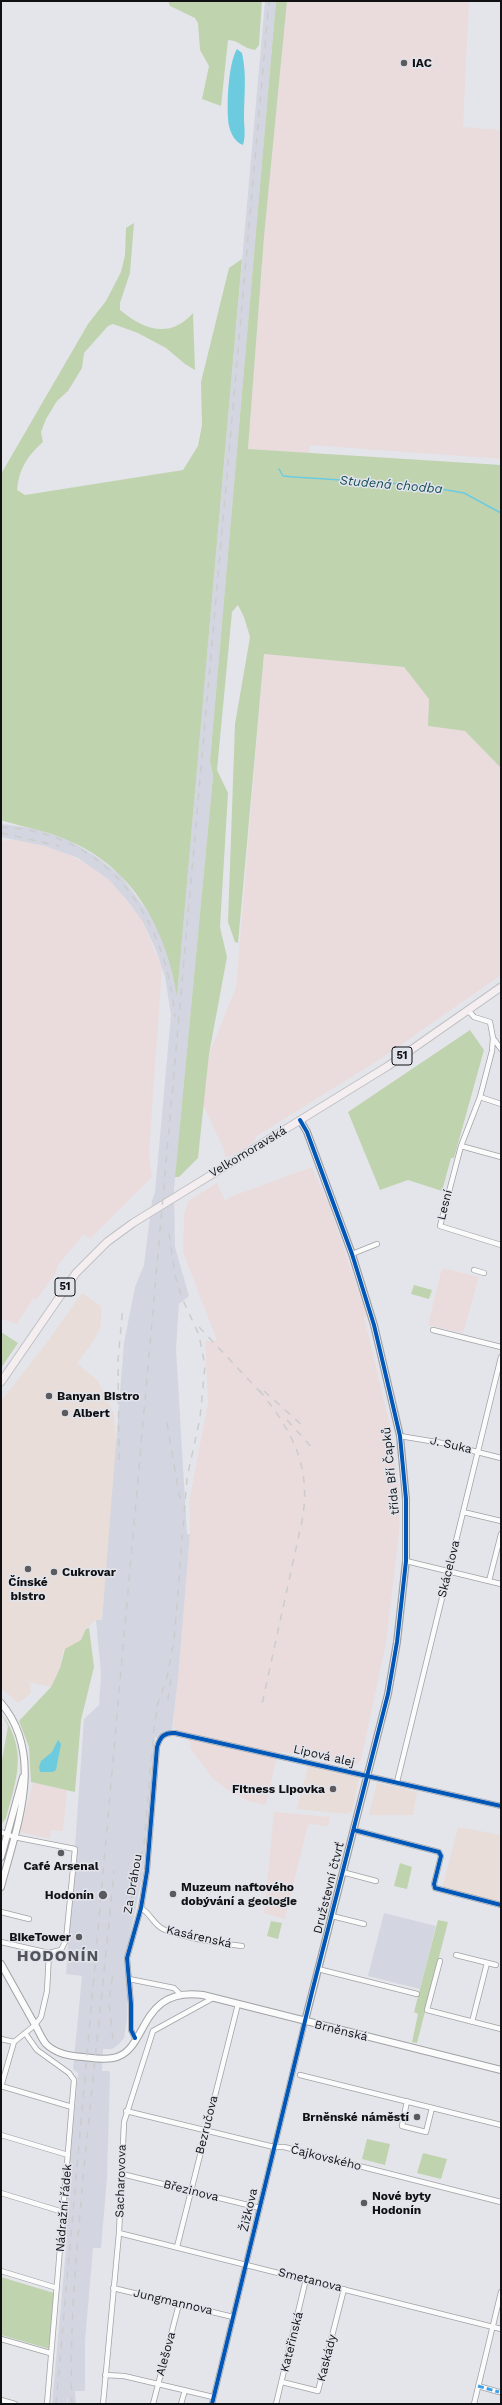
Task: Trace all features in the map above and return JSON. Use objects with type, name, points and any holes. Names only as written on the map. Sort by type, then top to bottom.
[{"type":"main road","name":"Velkomoravská","points":[[1,1382],[79,1269],[107,1242],[151,1212],[388,1066],[501,987]]},
{"type":"main road","points":[[1,1703],[18,1730],[24,1756],[26,1790],[1,1887]]},
{"type":"main road","points":[[1,1857],[4,1833],[24,1774]]},
{"type":"main road","name":"Brněnská","points":[[1,1964],[45,2042],[53,2049],[75,2056],[114,2058],[127,2050],[156,2008],[168,1999],[181,1995],[195,1994],[501,2070]]},
{"type":"street","points":[[468,1010],[474,1017],[490,1022],[493,1038],[492,1051],[480,1097],[461,1146],[501,1157]]},
{"type":"street","points":[[492,1051],[501,1049],[493,1038]]},
{"type":"street","points":[[480,1097],[501,1104]]},
{"type":"street","name":"třída Bří Čapků","points":[[300,1120],[321,1170],[352,1254],[374,1325],[400,1436],[406,1499],[406,1561],[397,1642],[388,1694],[354,1830]]},
{"type":"street","name":"Lesní","points":[[461,1146],[440,1226],[501,1245]]},
{"type":"street","points":[[352,1254],[377,1244]]},
{"type":"street","points":[[474,1270],[484,1273]]},
{"type":"street","points":[[433,1330],[501,1347]]},
{"type":"street","name":"Skácelova","points":[[397,1782],[501,1357]]},
{"type":"street","name":"J. Suka","points":[[400,1436],[412,1436],[501,1458]]},
{"type":"street","points":[[463,1512],[501,1521]]},
{"type":"street","points":[[490,1581],[501,1534]]},
{"type":"street","points":[[406,1561],[501,1584]]},
{"type":"street","name":"Lipová alej","points":[[165,1733],[175,1732],[501,1806]]},
{"type":"street","name":"Za Dráhou","points":[[135,2038],[131,2030],[128,1951],[141,1908],[147,1871],[158,1747],[161,1737],[165,1733]]},
{"type":"street","name":"Družstevní čtvrť","points":[[305,2021],[354,1830],[437,1852],[441,1856],[434,1884],[435,1888],[500,1905]]},
{"type":"street","points":[[1,1942],[49,1953],[62,1950],[66,1940],[75,1849],[14,1837],[4,1833]]},
{"type":"street","name":"Družstevní čtvrť","points":[[342,1872],[376,1881]]},
{"type":"street","name":"Kasárenská","points":[[141,1908],[146,1910],[162,1928],[215,1943],[242,1946]]},
{"type":"street","points":[[1,1912],[29,1919]]},
{"type":"street","name":"Družstevní čtvrť","points":[[332,1916],[364,1924]]},
{"type":"street","points":[[49,1953],[47,1992],[41,2017],[35,2025],[14,2042],[1,2087],[72,2107]]},
{"type":"street","points":[[456,1955],[496,1965]]},
{"type":"street","points":[[440,1961],[427,2010],[501,2029]]},
{"type":"street","points":[[472,2022],[487,1963]]},
{"type":"street","points":[[318,1969],[417,1994]]},
{"type":"street","name":"Brněnská","points":[[129,1979],[174,1988],[181,1995]]},
{"type":"street","name":"Sacharovova","points":[[103,2404],[119,2232],[123,2132],[126,2112],[154,2031],[213,1998]]},
{"type":"street","name":"Bezručova","points":[[177,2247],[238,2004]]},
{"type":"street","name":"Žižkova","points":[[212,2404],[305,2021]]},
{"type":"street","name":"Nádražní řádek","points":[[25,2033],[37,2050],[72,2075],[74,2080],[57,2288],[50,2353],[47,2404]]},
{"type":"street","points":[[1,2038],[14,2042]]},
{"type":"street","points":[[300,2076],[501,2125]]},
{"type":"street","points":[[407,2101],[402,2126],[426,2132],[432,2108]]},
{"type":"street","name":"Čajkovského","points":[[126,2112],[274,2147],[284,2147],[501,2202]]},
{"type":"street","points":[[1,2135],[68,2155]]},
{"type":"street","name":"Březinova","points":[[122,2174],[260,2208]]},
{"type":"street","points":[[1,2193],[63,2212]]},
{"type":"street","name":"Smetanova","points":[[119,2232],[501,2329]]},
{"type":"street","points":[[1,2271],[57,2288]]},
{"type":"street","name":"Kateřinská","points":[[276,2404],[306,2279]]},
{"type":"street","name":"Jungmannova","points":[[113,2288],[233,2317]]},
{"type":"street","name":"Kaskády","points":[[282,2382],[318,2391],[344,2289]]},
{"type":"street","points":[[474,2404],[501,2292]]},
{"type":"street","name":"Alešova","points":[[153,2404],[179,2304]]},
{"type":"street","points":[[1,2339],[50,2353]]},
{"type":"street","points":[[105,2375],[124,2376],[214,2397]]},
{"type":"street","points":[[478,2386],[500,2392]]},
{"type":"street","points":[[181,2404],[185,2390]]},
{"type":"street","points":[[1,2400],[15,2404]]},
{"type":"shaded area","points":[[265,1],[276,1],[210,761],[213,776],[174,1189],[175,1247],[189,1296],[179,1304],[176,1349],[187,1534],[190,1534],[178,1678],[172,1730],[164,1731],[158,1738],[155,1737],[143,1874],[124,1962],[128,1989],[127,2020],[124,2038],[112,2049],[103,2049],[102,2071],[109,2071],[110,2074],[107,2178],[101,2248],[93,2248],[85,2341],[85,2391],[75,2391],[76,2404],[68,2404],[68,2396],[67,2404],[52,2404],[67,2238],[64,2229],[78,2073],[73,2069],[82,1976],[66,1974],[84,1719],[99,1705],[101,1674],[96,1620],[102,1620],[124,1343],[135,1287],[144,1265],[152,1201],[155,1192],[171,1015],[165,977],[156,950],[143,922],[127,900],[108,879],[78,858],[45,846],[1,837],[1,824],[32,828],[67,839],[97,857],[121,876],[154,920],[167,951],[177,994]]},
{"type":"shaded area","points":[[287,1],[469,1],[463,127],[501,130],[501,459],[310,445],[309,453],[248,449],[264,237]]},
{"type":"shaded area","points":[[264,654],[404,667],[429,699],[428,726],[465,731],[501,768],[501,975],[382,1058],[255,1137],[256,1140],[244,1149],[226,1158],[225,1152],[203,1105],[209,1054],[236,987]]},
{"type":"shaded area","points":[[17,839],[60,850],[95,868],[108,879],[127,900],[143,922],[162,968],[149,1154],[152,1177],[90,1239],[84,1234],[58,1265],[55,1274],[36,1300],[33,1299],[17,1324],[1,1319],[1,841]]},
{"type":"shaded area","points":[[312,1167],[329,1205],[367,1316],[364,1317],[391,1430],[400,1494],[399,1534],[386,1643],[361,1760],[354,1766],[278,1751],[266,1805],[251,1802],[228,1790],[213,1779],[190,1748],[191,1745],[183,1732],[173,1728],[190,1534],[189,1502],[208,1403],[205,1341],[217,1341],[183,1252],[184,1214],[188,1201],[217,1183],[225,1201],[230,1197]]},
{"type":"shaded area","points":[[442,1268],[479,1277],[463,1333],[428,1325]]},
{"type":"shaded area","points":[[82,1293],[101,1306],[101,1326],[93,1342],[77,1363],[98,1381],[114,1414],[117,1456],[102,1620],[96,1620],[86,1629],[82,1640],[63,1651],[60,1668],[51,1687],[1,1676],[1,1401],[48,1341]]},
{"type":"shaded area","points":[[1,1676],[30,1683],[31,1693],[18,1703],[1,1688]]},
{"type":"shaded area","points":[[308,1766],[359,1777],[352,1812],[347,1814],[297,1809]]},
{"type":"shaded area","points":[[33,1783],[67,1790],[63,1831],[51,1830],[50,1839],[20,1832]]},
{"type":"shaded area","points":[[377,1783],[417,1792],[413,1815],[369,1815]]},
{"type":"shaded area","points":[[274,1812],[330,1817],[328,1826],[310,1824],[307,1828],[285,1919],[264,1913]]},
{"type":"shaded area","points":[[458,1827],[501,1835],[501,1902],[442,1889]]},
{"type":"shaded area","points":[[384,1913],[436,1926],[420,1989],[368,1976]]},
{"type":"green space","points":[[168,1],[262,1],[259,45],[255,50],[235,41],[228,40],[221,106],[202,99],[209,66],[200,50],[198,23],[195,18],[170,6]]},
{"type":"green space","points":[[276,1],[287,1],[264,237],[248,449],[501,465],[501,768],[465,731],[428,726],[429,699],[404,667],[264,654],[238,943],[235,942],[228,922],[235,724],[250,637],[244,617],[238,605],[232,612],[217,770],[228,793],[220,927],[227,957],[209,1054],[198,1158],[179,1177],[175,1177],[213,776],[210,761]]},
{"type":"green space","points":[[134,223],[130,273],[120,303],[120,310],[138,323],[157,329],[166,329],[175,326],[184,321],[193,313],[195,370],[185,364],[166,348],[138,333],[113,324],[108,326],[84,353],[82,368],[68,391],[57,401],[46,419],[41,432],[43,442],[32,452],[25,463],[18,482],[17,490],[25,495],[183,470],[198,446],[202,425],[201,382],[229,268],[242,259],[177,996],[172,971],[154,924],[142,902],[127,883],[109,865],[89,851],[65,839],[1,820],[1,474],[88,324],[106,301],[121,272],[125,255],[126,228]]},
{"type":"green space","points":[[470,1030],[484,1050],[454,1158],[451,1158],[442,1191],[408,1180],[380,1190],[348,1112]]},
{"type":"green space","points":[[414,1285],[432,1290],[429,1299],[411,1294]]},
{"type":"green space","points":[[1,1332],[18,1343],[1,1368]]},
{"type":"green space","points":[[89,1628],[94,1667],[81,1720],[75,1792],[31,1782],[29,1747],[19,1721],[51,1687],[60,1668],[65,1649],[81,1640],[86,1629]]},
{"type":"green space","points":[[1,1713],[9,1726],[15,1739],[18,1764],[14,1790],[6,1818],[1,1825],[1,1766],[8,1726]]},
{"type":"green space","points":[[400,1863],[412,1867],[407,1889],[394,1886]]},
{"type":"green space","points":[[438,1920],[448,1922],[417,2043],[412,2042],[418,2014],[414,2012]]},
{"type":"green space","points":[[271,1921],[282,1923],[278,1939],[267,1936]]},
{"type":"green space","points":[[367,2139],[390,2144],[385,2165],[362,2159]]},
{"type":"green space","points":[[423,2153],[447,2159],[441,2179],[417,2173]]},
{"type":"green space","points":[[1,2277],[54,2293],[50,2349],[1,2335]]},
{"type":"water","points":[[237,49],[242,53],[245,85],[245,135],[243,145],[232,135],[228,119],[230,75]]},
{"type":"water","points":[[58,1740],[61,1744],[56,1770],[53,1772],[40,1772],[39,1767],[41,1761],[52,1752]]},
{"type":"waterway","name":"Studená chodba","points":[[279,469],[283,476],[419,485],[464,493],[501,513]]},
{"type":"railway","points":[[56,2404],[269,1]]},
{"type":"railway","points":[[1,827],[39,833],[72,845],[101,863],[125,887],[144,915],[159,946],[169,981],[175,1017]]},
{"type":"railway","points":[[1,833],[59,846]]},
{"type":"railway","points":[[157,1706],[167,1677],[174,1641],[187,1478],[200,1418],[205,1366],[199,1335],[182,1298],[175,1275],[169,1233]]},
{"type":"railway","points":[[119,1460],[118,1360],[123,1306]]},
{"type":"railway","points":[[199,1327],[262,1394]]},
{"type":"railway","points":[[259,1390],[271,1405],[290,1435],[297,1450],[304,1483],[302,1521],[262,1704]]},
{"type":"railway","points":[[264,1391],[304,1427]]},
{"type":"railway","points":[[287,1420],[315,1451]]},
{"type":"railway","points":[[167,1423],[181,1505]]},
{"type":"railway","points":[[168,1700],[171,1677]]},
{"type":"railway","points":[[131,1899],[144,1844],[154,1728],[158,1702]]},
{"type":"railway","points":[[72,2404],[71,2351],[77,2243],[114,1871]]},
{"type":"railway","points":[[113,1973],[109,2002],[113,2039]]},
{"type":"marked path","points":[[478,2386],[499,2392]]},
{"type":"cycle path","points":[[212,2404],[312,1992],[388,1694],[397,1642],[406,1561],[406,1499],[400,1436],[374,1325],[352,1254],[307,1132],[300,1120]]},
{"type":"cycle path","points":[[135,2038],[131,2030],[131,2004],[127,1958],[141,1908],[147,1871],[157,1747],[161,1738],[165,1734],[175,1733],[501,1806]]},
{"type":"cycle path","points":[[354,1830],[439,1852],[441,1856],[434,1884],[435,1888],[501,1905]]},
{"type":"place","name":"IAC","points":[[404,63]]},
{"type":"place","name":"Banyan Bistro","points":[[49,1396]]},
{"type":"place","name":"Albert","points":[[65,1413]]},
{"type":"place","name":"Čínské bistro","points":[[28,1569]]},
{"type":"place","name":"Cukrovar","points":[[54,1572]]},
{"type":"place","name":"Fitness Lipovka","points":[[333,1789]]},
{"type":"place","name":"Café Arsenal","points":[[61,1853]]},
{"type":"place","name":"Muzeum naftového dobývání a geologie","points":[[173,1894]]},
{"type":"place","name":"Hodonín","points":[[103,1895]]},
{"type":"place","name":"BikeTower","points":[[79,1937]]},
{"type":"place","name":"Brněnské náměstí","points":[[417,2117]]},
{"type":"place","name":"Nové byty Hodonín","points":[[364,2203]]},
{"type":"district","name":"HODONÍN","points":[[58,1956]]}]
